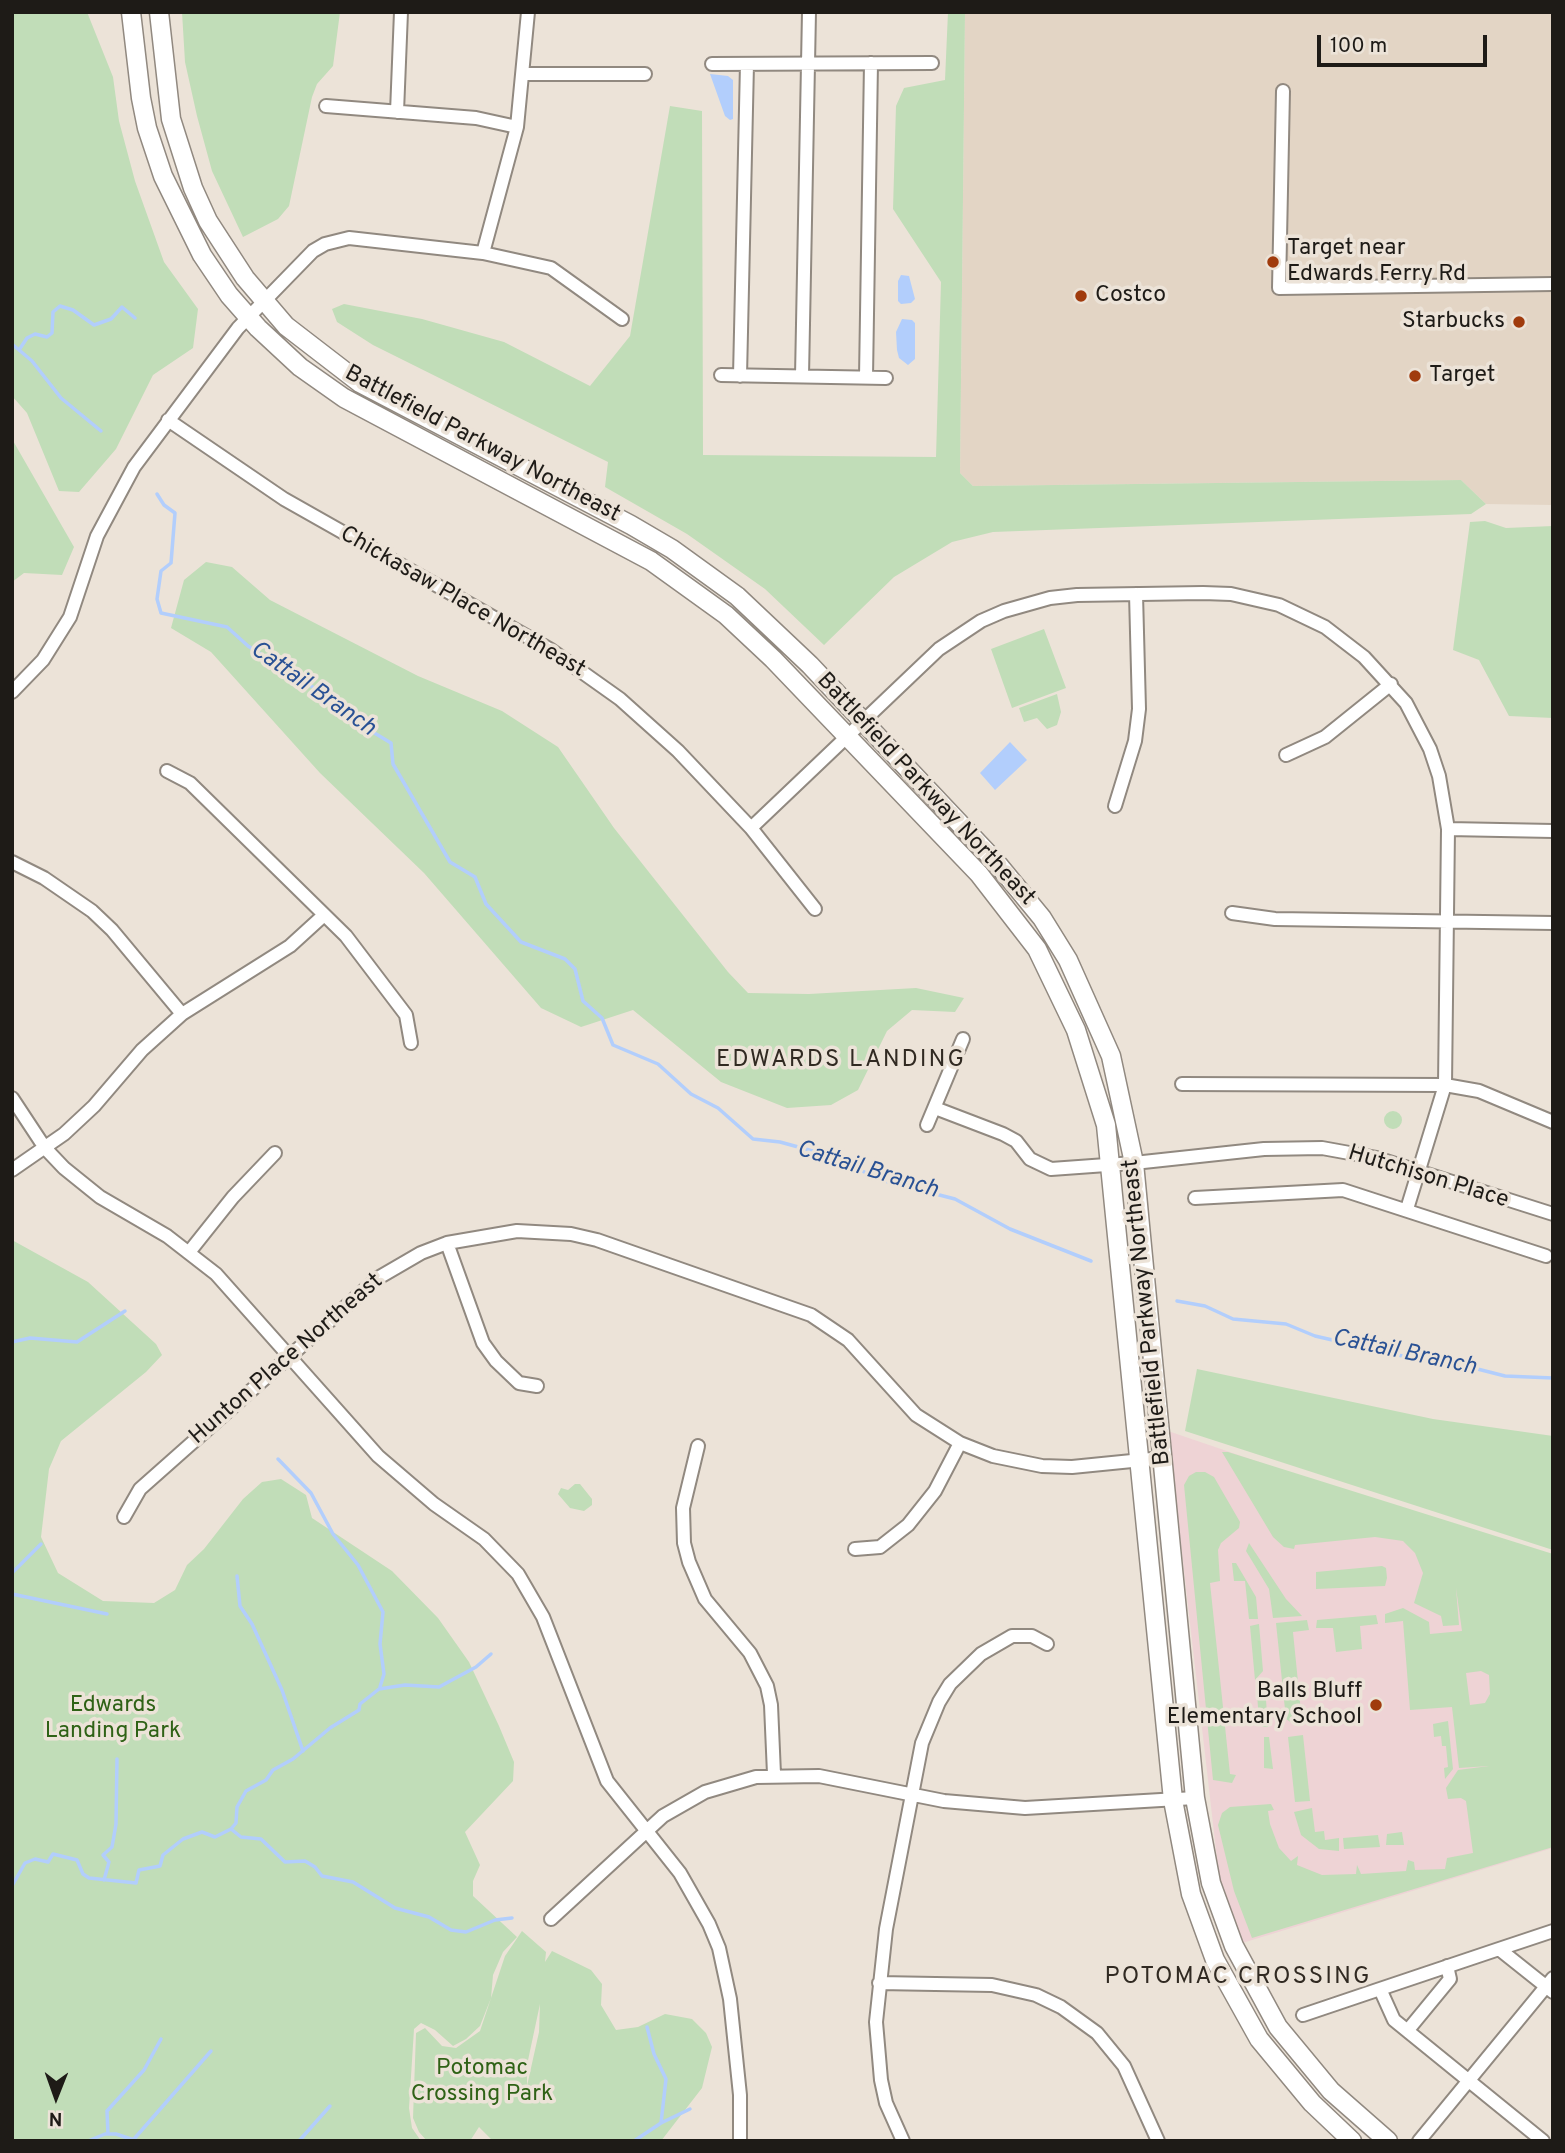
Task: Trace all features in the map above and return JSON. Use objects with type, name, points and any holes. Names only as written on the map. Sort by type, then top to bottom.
[{"type":"main road","name":"Battlefield Parkway Northeast","points":[[131,12],[143,108],[163,176],[202,255],[248,317],[300,367],[344,398],[613,540],[676,577],[751,636],[979,874],[1037,950],[1062,997],[1084,1050],[1101,1103],[1111,1165],[1173,1800],[1191,1894],[1206,1939],[1230,1989],[1259,2039],[1290,2078],[1352,2141]]},
{"type":"main road","name":"Battlefield Parkway Northeast","points":[[159,12],[166,91],[187,171],[208,221],[263,301],[309,346],[360,383],[631,525],[708,573],[769,624],[863,721],[1019,887],[1053,934],[1086,995],[1111,1056],[1135,1163],[1195,1798],[1206,1864],[1220,1913],[1264,2004],[1318,2077],[1388,2141]]},
{"type":"street","points":[[397,112],[401,12]]},
{"type":"street","points":[[483,253],[517,127],[528,12]]},
{"type":"street","points":[[802,376],[809,12]]},
{"type":"street","points":[[866,377],[871,63]]},
{"type":"street","points":[[712,64],[932,63]]},
{"type":"street","points":[[740,376],[747,64]]},
{"type":"street","points":[[523,74],[645,74]]},
{"type":"street","points":[[1283,91],[1279,288],[1553,284]]},
{"type":"street","points":[[326,106],[476,118],[517,127]]},
{"type":"street","points":[[12,692],[43,660],[58,639],[80,593],[108,510],[134,467],[213,358],[248,317],[313,251],[336,240],[349,238],[483,253],[551,268],[622,319]]},
{"type":"street","points":[[721,375],[886,378]]},
{"type":"street","name":"Chickasaw Place Northeast","points":[[168,420],[293,505],[587,674],[650,724],[751,828],[815,909]]},
{"type":"street","points":[[1115,806],[1135,741],[1139,709],[1136,594]]},
{"type":"street","points":[[751,828],[939,649],[981,621],[1014,607],[1050,598],[1231,594],[1279,605],[1302,614],[1346,642],[1391,684],[1406,703],[1430,749],[1439,776],[1448,829],[1445,1085],[1407,1209]]},
{"type":"street","points":[[1286,755],[1325,737],[1391,684]]},
{"type":"street","points":[[167,771],[190,783],[345,936],[407,1015],[411,1043]]},
{"type":"street","points":[[1448,829],[1553,831]]},
{"type":"street","points":[[12,862],[44,878],[92,911],[113,930],[182,1014]]},
{"type":"street","points":[[1232,913],[1275,919],[1553,923]]},
{"type":"street","points":[[12,1170],[45,1148],[94,1106],[142,1050],[182,1014],[290,946],[324,915]]},
{"type":"street","points":[[927,1125],[963,1039]]},
{"type":"street","points":[[1182,1084],[1445,1085],[1479,1091],[1553,1122]]},
{"type":"street","points":[[12,1098],[45,1148],[80,1183],[190,1251],[216,1274],[378,1456],[434,1504],[484,1539],[518,1574],[543,1616],[597,1761],[620,1801],[696,1898],[719,1948],[730,1999],[740,2095],[740,2141]]},
{"type":"street","name":"Hutchison Place","points":[[935,1108],[1003,1134],[1016,1142],[1030,1159],[1051,1169],[1294,1147],[1349,1152],[1419,1171],[1553,1214]]},
{"type":"street","points":[[190,1251],[233,1197],[275,1153]]},
{"type":"street","points":[[1195,1199],[1324,1189],[1363,1194],[1546,1256]]},
{"type":"street","name":"Hunton Place Northeast","points":[[124,1517],[140,1489],[378,1278],[421,1253],[447,1243],[517,1231],[571,1234],[792,1306],[830,1326],[848,1340],[906,1405],[960,1443],[993,1456],[1042,1466],[1163,1458]]},
{"type":"street","points":[[447,1243],[473,1322],[484,1343],[496,1361],[519,1383],[537,1386]]},
{"type":"street","points":[[855,1549],[880,1547],[908,1525],[935,1492],[960,1443]]},
{"type":"street","points":[[698,1446],[683,1508],[684,1543],[695,1580],[705,1599],[750,1653],[766,1686],[771,1705],[774,1774]]},
{"type":"street","points":[[903,2141],[881,2080],[876,2022],[879,1983],[910,1795],[929,1723],[950,1684],[981,1654],[1012,1636],[1032,1636],[1046,1644]]},
{"type":"street","points":[[551,1919],[663,1816],[705,1792],[733,1782],[774,1774],[819,1776],[910,1795],[1025,1808],[1195,1798]]},
{"type":"street","points":[[1303,2015],[1553,1931]]},
{"type":"street","points":[[1419,2141],[1550,1986],[1499,1949]]},
{"type":"street","points":[[1408,2030],[1450,1979],[1447,1966]]},
{"type":"street","points":[[879,1983],[992,1985],[1037,1995],[1061,2007],[1097,2033],[1124,2066],[1158,2141]]},
{"type":"street","points":[[1380,1989],[1394,2020],[1543,2141]]},
{"type":"shaded area","points":[[965,12],[1553,12],[1553,505],[1486,504],[1461,480],[973,486],[960,473]]},
{"type":"shaded area","name":"Balls Bluff Elementary School","points":[[1168,1431],[1553,1562],[1553,1848],[1239,1944],[1220,1885]]},
{"type":"green space","points":[[12,12],[87,12],[113,77],[119,121],[135,181],[164,262],[198,309],[193,348],[153,375],[116,449],[79,492],[59,491],[27,413],[12,396]]},
{"type":"green space","points":[[182,12],[340,12],[333,66],[317,84],[312,97],[289,206],[278,219],[243,237],[212,171],[197,116],[185,62]]},
{"type":"green space","points":[[948,12],[965,12],[960,473],[973,486],[1461,480],[1486,504],[1471,514],[993,532],[952,542],[894,577],[824,645],[765,589],[687,534],[605,487],[608,462],[373,345],[337,322],[332,309],[344,304],[422,319],[504,342],[590,386],[630,336],[670,106],[702,111],[703,455],[936,457],[941,282],[893,209],[896,106],[904,88],[945,80]]},
{"type":"green space","points":[[12,439],[74,547],[62,575],[24,573],[12,582]]},
{"type":"green space","points":[[1485,521],[1506,528],[1553,526],[1553,718],[1509,716],[1479,660],[1453,650],[1470,522]]},
{"type":"green space","points":[[206,562],[232,567],[270,600],[418,676],[502,711],[558,747],[614,828],[728,972],[748,993],[809,994],[916,988],[964,998],[955,1012],[912,1010],[887,1031],[858,1090],[831,1105],[787,1108],[721,1082],[633,1010],[581,1027],[541,1008],[424,873],[320,773],[211,652],[171,628],[184,580]]},
{"type":"green space","points":[[1044,629],[1066,688],[1012,708],[991,649]]},
{"type":"green space","points":[[1057,694],[1061,712],[1057,725],[1047,729],[1037,718],[1024,722],[1019,708]]},
{"type":"green space","points":[[1393,1111],[1399,1114],[1402,1120],[1399,1126],[1393,1129],[1387,1126],[1384,1120],[1387,1114]]},
{"type":"green space","name":"Edwards Landing Park","points":[[12,1240],[88,1282],[156,1344],[162,1355],[146,1372],[61,1441],[49,1469],[41,1537],[58,1573],[103,1601],[154,1603],[175,1590],[187,1565],[204,1549],[243,1499],[262,1482],[281,1479],[306,1495],[312,1518],[392,1571],[438,1618],[469,1662],[499,1726],[514,1762],[513,1781],[465,1832],[480,1865],[473,1881],[473,1896],[517,1937],[503,1952],[493,1975],[491,1998],[480,2026],[466,2039],[453,2046],[435,2030],[421,2023],[414,2029],[409,2108],[412,2128],[421,2141],[12,2141]]},
{"type":"green space","points":[[1197,1369],[1433,1419],[1553,1436],[1553,1550],[1185,1431]]},
{"type":"green space","points":[[1222,1452],[1553,1554],[1553,1847],[1252,1938],[1234,1891],[1218,1825],[1222,1813],[1230,1807],[1271,1804],[1274,1810],[1268,1811],[1270,1824],[1279,1848],[1291,1861],[1298,1856],[1297,1865],[1322,1875],[1356,1874],[1357,1865],[1361,1874],[1406,1871],[1408,1860],[1414,1862],[1415,1870],[1445,1869],[1447,1858],[1473,1853],[1466,1801],[1461,1798],[1448,1799],[1446,1788],[1458,1770],[1489,1766],[1459,1768],[1452,1707],[1410,1710],[1403,1621],[1385,1623],[1385,1614],[1403,1608],[1429,1622],[1430,1634],[1462,1631],[1456,1588],[1459,1625],[1443,1626],[1441,1616],[1414,1603],[1423,1573],[1415,1553],[1403,1541],[1375,1537],[1295,1545],[1294,1549],[1284,1547],[1273,1537]],"holes":[[[1481,1671],[1489,1675],[1490,1694],[1485,1703],[1470,1705],[1466,1673]]]},
{"type":"green space","points":[[1196,1472],[1205,1472],[1214,1477],[1240,1522],[1239,1528],[1221,1543],[1218,1550],[1220,1581],[1210,1583],[1230,1774],[1236,1775],[1232,1783],[1213,1780],[1184,1485],[1189,1476]]},
{"type":"green space","points":[[575,1484],[580,1484],[592,1499],[592,1505],[584,1511],[570,1508],[558,1494],[561,1488],[568,1490]]},
{"type":"green space","points":[[1249,1543],[1286,1599],[1302,1616],[1273,1618],[1269,1589],[1246,1551]]},
{"type":"green space","points":[[1232,1563],[1236,1563],[1256,1597],[1258,1619],[1249,1619],[1245,1581],[1234,1581]]},
{"type":"green space","points":[[1382,1566],[1386,1568],[1385,1586],[1316,1589],[1316,1572]]},
{"type":"green space","points":[[1376,1615],[1378,1624],[1360,1626],[1362,1649],[1336,1652],[1333,1628],[1316,1628],[1317,1620]]},
{"type":"green space","points":[[1307,1620],[1309,1630],[1293,1632],[1302,1722],[1292,1723],[1286,1719],[1276,1623]]},
{"type":"green space","points":[[1259,1624],[1263,1671],[1255,1680],[1250,1626]]},
{"type":"green space","points":[[1257,1694],[1266,1700],[1268,1727],[1263,1727],[1259,1720]]},
{"type":"green space","points":[[1448,1721],[1453,1769],[1445,1779],[1444,1768],[1448,1767],[1446,1746],[1442,1746],[1441,1736],[1434,1737],[1433,1724]]},
{"type":"green space","points":[[1303,1735],[1310,1801],[1295,1802],[1288,1737]]},
{"type":"green space","points":[[1264,1737],[1269,1737],[1273,1769],[1264,1768]]},
{"type":"green space","points":[[1312,1808],[1315,1832],[1324,1831],[1325,1840],[1339,1838],[1339,1851],[1319,1849],[1301,1835],[1294,1812]]},
{"type":"green space","points":[[1402,1832],[1404,1845],[1386,1845],[1387,1834]]},
{"type":"green space","points":[[1378,1835],[1380,1847],[1344,1849],[1343,1838]]},
{"type":"green space","name":"Potomac Crossing Park","points":[[522,1931],[546,1952],[545,1962],[552,1951],[591,1970],[602,1984],[601,2005],[616,2030],[638,2027],[665,2014],[692,2019],[706,2033],[712,2047],[702,2088],[661,2141],[493,2141],[479,2127],[470,2141],[427,2141],[419,2132],[413,2118],[416,2033],[425,2028],[442,2046],[456,2048],[480,2031],[505,1956]],"holes":[[[540,2004],[539,2032],[527,2086],[527,2065]]]},
{"type":"water","points":[[710,74],[728,76],[733,80],[733,119],[725,116]]},
{"type":"water","points":[[901,275],[909,276],[915,299],[911,303],[901,304],[898,301],[898,281]]},
{"type":"water","points":[[902,319],[915,323],[915,359],[908,365],[899,358],[897,350],[896,332]]},
{"type":"water","points":[[1010,742],[1027,760],[995,790],[980,773]]},
{"type":"waterway","points":[[19,350],[27,338],[35,334],[47,337],[52,333],[53,312],[60,306],[73,310],[94,325],[111,319],[122,307],[135,318]]},
{"type":"waterway","name":"Cattail Branch","points":[[12,344],[32,361],[61,398],[101,431]]},
{"type":"waterway","name":"Cattail Branch","points":[[157,494],[164,505],[175,513],[171,563],[161,571],[157,599],[161,613],[227,627],[248,646],[322,693],[338,711],[391,743],[393,764],[450,862],[475,877],[486,904],[521,942],[565,959],[575,969],[583,1001],[602,1018],[613,1045],[658,1064],[691,1094],[718,1108],[753,1139],[780,1142],[831,1156],[881,1180],[955,1199],[1010,1229],[1091,1261]]},
{"type":"waterway","name":"Cattail Branch","points":[[1177,1301],[1205,1306],[1233,1319],[1286,1324],[1315,1336],[1420,1360],[1454,1363],[1505,1376],[1553,1378]]},
{"type":"waterway","points":[[12,1342],[30,1338],[77,1342],[125,1311]]},
{"type":"waterway","points":[[278,1459],[311,1493],[333,1534],[358,1565],[383,1612],[380,1644],[384,1674],[380,1687]]},
{"type":"waterway","points":[[12,1573],[41,1544]]},
{"type":"waterway","points":[[237,1576],[240,1606],[252,1624],[282,1690],[303,1751]]},
{"type":"waterway","points":[[12,1594],[107,1614]]},
{"type":"waterway","points":[[12,1886],[25,1863],[35,1859],[48,1862],[53,1854],[77,1860],[83,1874],[89,1878],[136,1883],[139,1870],[160,1866],[163,1855],[183,1839],[202,1832],[215,1837],[231,1829],[236,1823],[237,1807],[246,1791],[266,1780],[273,1770],[293,1759],[330,1728],[359,1710],[360,1704],[379,1689],[405,1685],[439,1687],[476,1667],[491,1654]]},
{"type":"waterway","points":[[104,1880],[109,1862],[103,1855],[112,1847],[116,1824],[117,1759]]},
{"type":"waterway","points":[[231,1829],[241,1837],[261,1839],[285,1862],[305,1861],[315,1867],[322,1876],[353,1882],[395,1908],[429,1917],[451,1930],[466,1932],[495,1920],[512,1918]]},
{"type":"waterway","points":[[647,2027],[654,2054],[666,2079],[661,2123]]},
{"type":"waterway","points":[[108,2134],[107,2111],[144,2070],[161,2039]]},
{"type":"waterway","points":[[134,2139],[211,2051]]},
{"type":"waterway","points":[[299,2141],[330,2106]]},
{"type":"waterway","points":[[634,2141],[661,2123],[690,2109]]},
{"type":"waterway","points":[[88,2141],[105,2134],[116,2134],[137,2141]]},
{"type":"place","name":"Target near Edwards Ferry Rd","points":[[1273,262]]},
{"type":"place","name":"Costco","points":[[1081,296]]},
{"type":"place","name":"Starbucks","points":[[1519,322]]},
{"type":"place","name":"Target","points":[[1415,376]]},
{"type":"place","name":"Balls Bluff Elementary School","points":[[1376,1705]]},
{"type":"district","name":"EDWARDS LANDING","points":[[841,1061]]},
{"type":"district","name":"POTOMAC CROSSING","points":[[1238,1978]]}]
